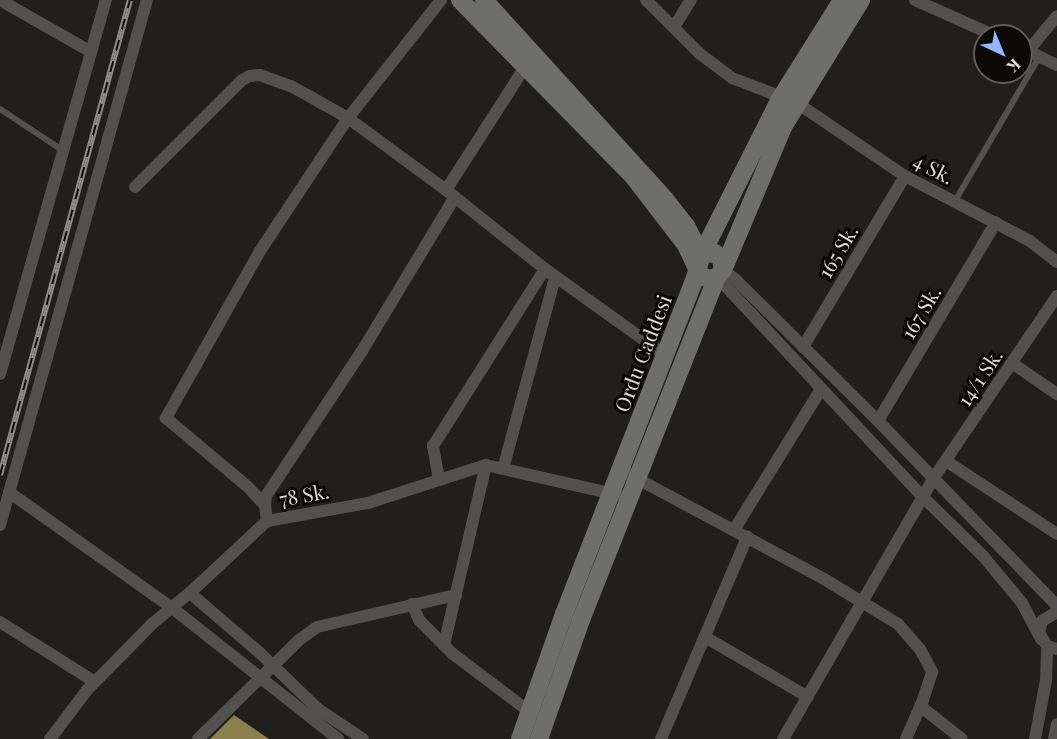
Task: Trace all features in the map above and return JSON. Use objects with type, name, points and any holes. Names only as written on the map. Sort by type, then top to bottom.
[{"type":"main road","points":[[460,0],[633,176],[699,264]]},
{"type":"main road","points":[[484,0],[686,226],[704,278],[720,273]]},
{"type":"main road","name":"Ordu Caddesi","points":[[629,473],[665,355],[699,264],[842,0]]},
{"type":"main road","name":"Ordu Caddesi","points":[[539,739],[581,620],[620,496],[783,127],[788,101],[861,0]]},
{"type":"main road","name":"Ordu Caddesi","points":[[520,739],[564,614],[620,496]]},
{"type":"street","points":[[0,0],[91,52]]},
{"type":"street","points":[[0,374],[6,336],[106,0]]},
{"type":"street","points":[[0,525],[147,0]]},
{"type":"street","points":[[265,505],[248,487],[166,418],[260,251],[348,118],[441,0]]},
{"type":"street","name":"4 Sk.","points":[[646,0],[699,53],[732,78],[788,101],[905,176],[1030,241],[1057,262]]},
{"type":"street","points":[[674,27],[691,0]]},
{"type":"street","points":[[915,0],[973,26]]},
{"type":"street","points":[[1033,47],[1057,16]]},
{"type":"street","points":[[1033,54],[1057,65]]},
{"type":"street","points":[[267,521],[266,496],[362,351],[525,67]]},
{"type":"street","points":[[135,187],[242,80],[260,75],[291,86],[348,118],[451,194],[550,273],[665,355]]},
{"type":"street","name":"165 Sk.","points":[[803,347],[905,176]]},
{"type":"street","name":"167 Sk.","points":[[878,421],[996,222]]},
{"type":"street","points":[[503,469],[550,273]]},
{"type":"street","points":[[439,480],[433,446],[550,273]]},
{"type":"street","points":[[720,273],[803,347],[878,421],[1057,606]]},
{"type":"street","points":[[720,273],[821,389],[996,571],[1022,603],[1048,645]]},
{"type":"street","name":"14/1 Sk.","points":[[783,739],[933,479],[1057,296]]},
{"type":"street","points":[[1012,363],[1057,394]]},
{"type":"street","points":[[734,530],[821,389]]},
{"type":"street","points":[[946,461],[1057,534]]},
{"type":"street","points":[[444,645],[486,465],[620,496]]},
{"type":"street","name":"78 Sk.","points":[[50,739],[95,682],[171,607],[190,593],[267,521],[368,503],[486,465]]},
{"type":"street","points":[[629,473],[747,537],[898,624],[920,649],[932,672],[921,706],[906,739]]},
{"type":"street","points":[[9,492],[171,607],[338,739]]},
{"type":"street","points":[[661,739],[747,537]]},
{"type":"street","points":[[190,593],[273,665],[318,709],[363,739]]},
{"type":"street","points":[[198,739],[259,678],[316,627],[456,595]]},
{"type":"street","points":[[412,604],[419,620],[444,645],[530,712]]},
{"type":"street","points":[[1035,739],[1046,680],[1048,645],[1042,621],[1057,612]]},
{"type":"street","points":[[0,622],[95,682]]},
{"type":"street","points":[[705,637],[808,697]]},
{"type":"street","points":[[921,706],[962,739]]},
{"type":"street","points":[[1054,739],[1057,724]]},
{"type":"lane","points":[[955,201],[1013,84]]},
{"type":"lane","points":[[0,109],[62,150]]},
{"type":"building","points":[[234,715],[269,739],[210,739]]},
{"type":"railway","points":[[0,475],[130,0]]}]
